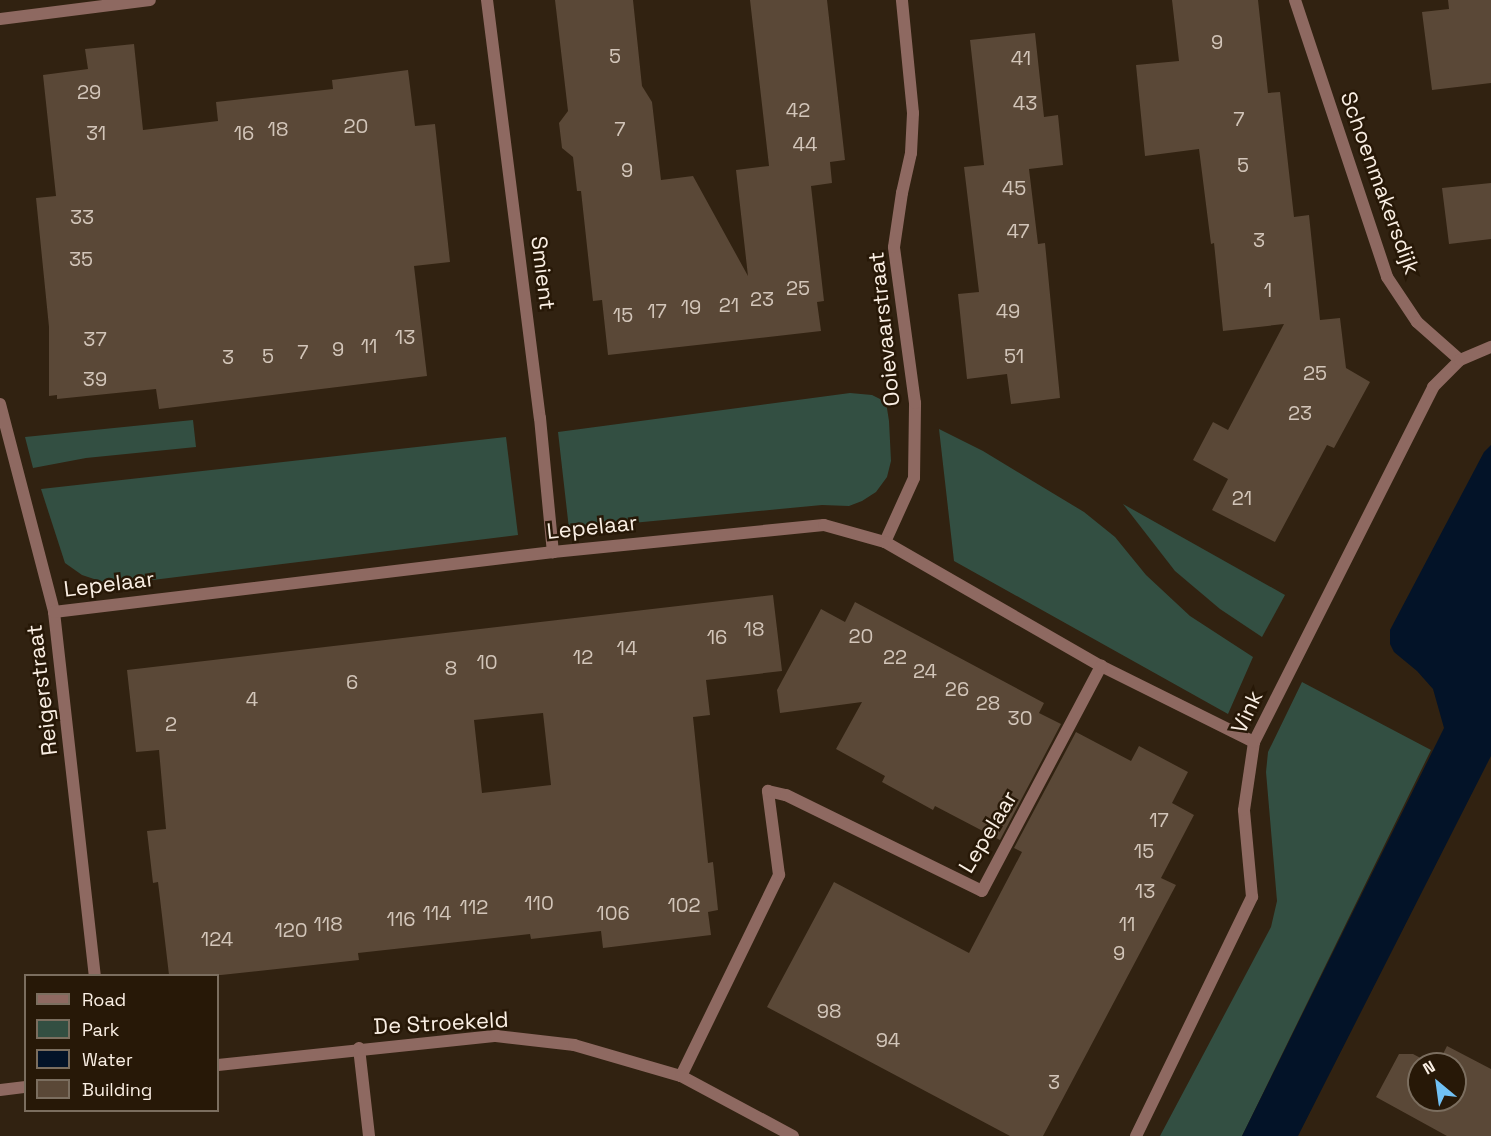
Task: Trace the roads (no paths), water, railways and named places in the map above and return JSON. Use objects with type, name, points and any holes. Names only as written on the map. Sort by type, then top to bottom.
[{"type":"street","points":[[0,19],[150,0]]},
{"type":"street","name":"Smient","points":[[487,0],[538,406],[553,552]]},
{"type":"street","name":"Ooievaarstraat","points":[[885,542],[914,478],[915,403],[894,247],[911,153],[913,113],[902,0]]},
{"type":"street","name":"Schoenmakersdijk","points":[[1295,0],[1387,277],[1417,322],[1460,360]]},
{"type":"street","name":"Vink","points":[[1136,1136],[1252,897],[1244,810],[1254,742],[1433,387],[1460,360],[1491,347]]},
{"type":"street","name":"Reigerstraat","points":[[0,404],[54,612],[95,974]]},
{"type":"street","name":"Lepelaar","points":[[54,612],[553,552],[824,525],[885,542],[1101,666],[1254,742]]},
{"type":"street","name":"Lepelaar","points":[[681,1076],[779,875],[768,791],[786,795],[982,891],[1101,666]]},
{"type":"street","name":"De Stroekeld","points":[[219,1065],[360,1048],[496,1036],[574,1045],[681,1076],[793,1136]]},
{"type":"street","points":[[360,1048],[369,1136]]},
{"type":"street","points":[[0,1090],[24,1087]]},
{"type":"water","points":[[1491,445],[1491,756],[1298,1136],[1242,1136],[1444,728],[1433,689],[1417,671],[1394,652],[1390,644],[1390,630],[1484,452]]}]
